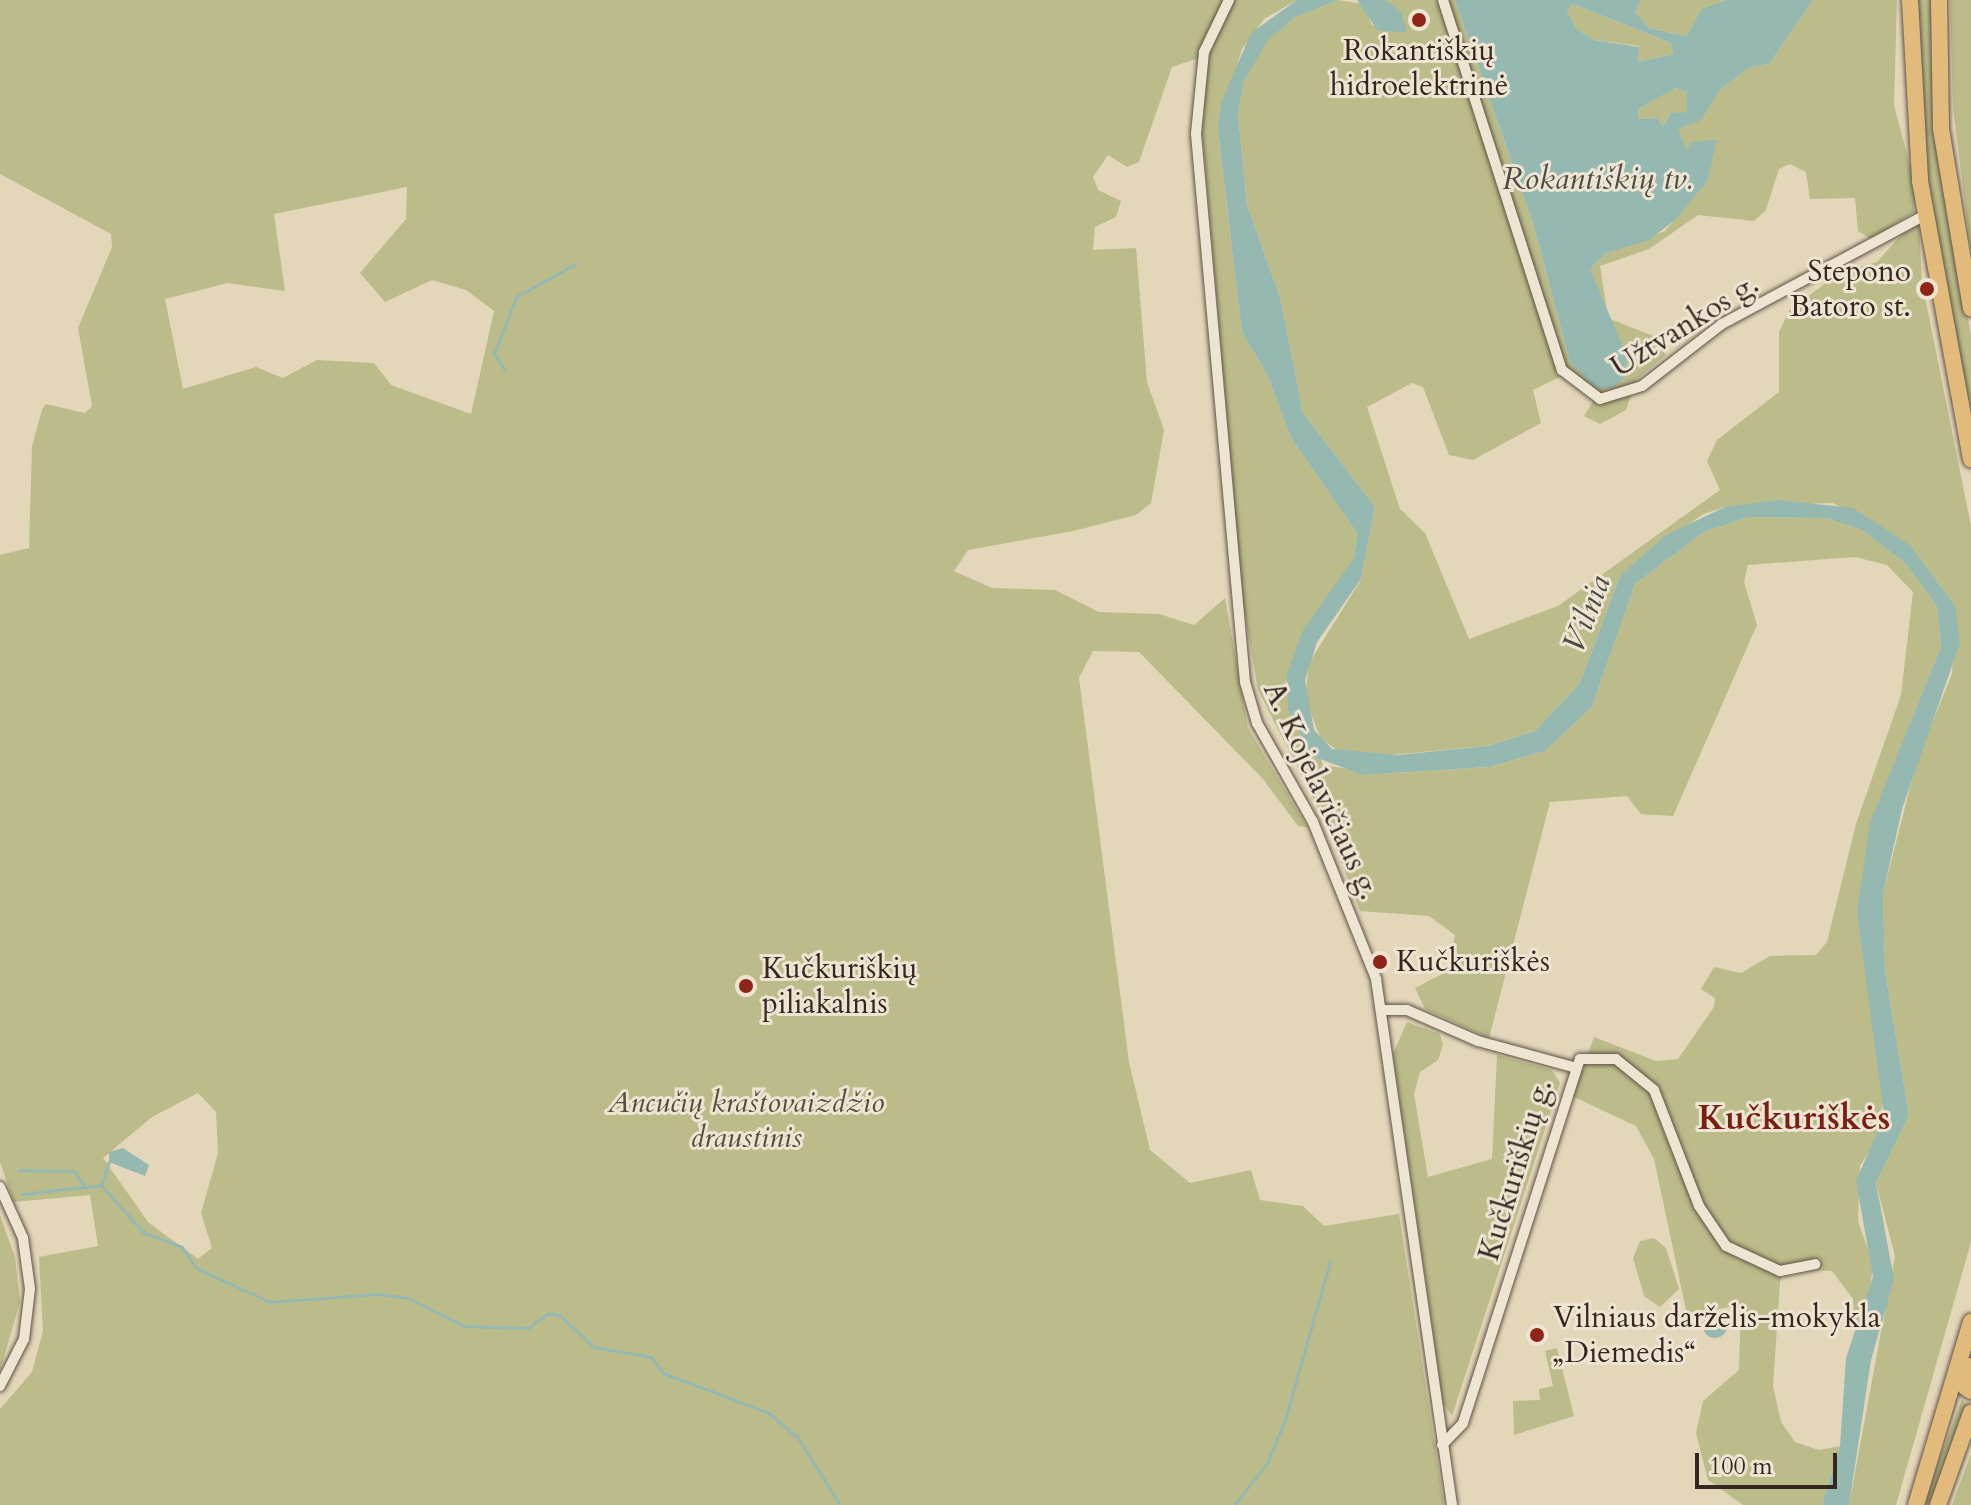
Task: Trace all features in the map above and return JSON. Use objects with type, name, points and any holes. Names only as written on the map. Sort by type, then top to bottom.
[{"type":"main road","points":[[1910,0],[1925,215],[1971,459]]},
{"type":"main road","points":[[1939,0],[1941,129],[1971,309]]},
{"type":"main road","points":[[1916,1505],[1971,1325]]},
{"type":"main road","points":[[1971,1356],[1965,1387],[1971,1391]]},
{"type":"main road","points":[[1938,1505],[1971,1413]]},
{"type":"street","name":"A. Kojelavičiaus g.","points":[[1229,0],[1204,52],[1196,134],[1245,682],[1257,723],[1313,822],[1367,953],[1382,1010],[1452,1505]]},
{"type":"street","name":"Užtvankos g.","points":[[1443,0],[1562,370],[1600,399],[1642,386],[1722,324],[1925,215]]},
{"type":"street","points":[[1382,1010],[1407,1010],[1478,1041],[1573,1067]]},
{"type":"street","name":"Kučkuriškių g.","points":[[1442,1445],[1463,1423],[1573,1067],[1592,1056],[1616,1059],[1654,1090],[1699,1206],[1726,1246],[1780,1271],[1815,1264]]},
{"type":"street","points":[[0,1187],[23,1238],[30,1289],[24,1339],[0,1386]]},
{"type":"green space","name":"Ancučių kraštovaizdžio draustinis","points":[[0,0],[1297,0],[1264,19],[1242,49],[1218,131],[1242,333],[1267,374],[1291,438],[1357,533],[1354,558],[1287,674],[1323,765],[1382,774],[1489,767],[1545,751],[1592,707],[1635,584],[1704,532],[1749,517],[1826,518],[1862,530],[1906,564],[1937,606],[1941,647],[1871,823],[1857,912],[1884,1087],[1879,1135],[1860,1166],[1858,1221],[1873,1264],[1870,1291],[1855,1328],[1853,1299],[1832,1271],[1785,1269],[1780,1282],[1773,1386],[1781,1422],[1795,1442],[1819,1450],[1840,1446],[1822,1505],[1743,1505],[1708,1480],[1696,1433],[1703,1401],[1739,1370],[1741,1305],[1687,1315],[1654,1159],[1636,1126],[1572,1096],[1594,1037],[1656,1061],[1678,1059],[1714,1007],[1715,998],[1701,989],[1714,967],[1741,973],[1770,956],[1816,955],[1827,942],[1856,824],[1901,695],[1913,592],[1887,565],[1855,557],[1748,565],[1744,582],[1757,625],[1673,816],[1641,814],[1627,796],[1550,802],[1489,1038],[1425,1009],[1415,988],[1448,971],[1455,935],[1429,916],[1360,911],[1328,827],[1258,690],[1243,604],[1202,129],[1207,62],[1196,59],[1172,67],[1139,162],[1127,167],[1108,155],[1093,177],[1098,190],[1121,201],[1116,217],[1095,227],[1093,250],[1136,248],[1147,382],[1164,430],[1151,503],[1136,515],[1073,531],[968,550],[954,571],[992,588],[1055,590],[1099,612],[1159,614],[1194,625],[1225,598],[1248,728],[1307,827],[1298,826],[1263,779],[1139,652],[1093,651],[1079,678],[1129,1062],[1150,1150],[1190,1183],[1251,1170],[1260,1200],[1303,1206],[1324,1226],[1399,1214],[1444,1505],[0,1505],[0,1409],[32,1372],[43,1331],[39,1257],[98,1246],[90,1195],[14,1202],[0,1162],[0,555],[29,548],[32,446],[42,410],[46,404],[85,413],[92,406],[78,328],[112,247],[111,234],[0,174]],"holes":[[[407,187],[406,219],[360,273],[385,302],[432,280],[466,290],[494,311],[471,414],[391,385],[374,363],[317,360],[283,378],[256,367],[183,389],[165,299],[228,283],[285,291],[274,214]],[[198,1093],[216,1112],[218,1153],[201,1213],[212,1248],[198,1259],[148,1222],[103,1158],[152,1117]]]},
{"type":"green space","points":[[1338,0],[1364,4],[1372,25],[1407,31],[1386,0],[1455,0],[1533,223],[1570,362],[1626,376],[1627,357],[1612,335],[1590,269],[1606,253],[1665,231],[1707,182],[1716,141],[1687,151],[1677,129],[1701,119],[1720,90],[1748,68],[1769,64],[1813,0],[1897,0],[1894,105],[1915,184],[1914,212],[1871,239],[1858,231],[1855,198],[1810,199],[1806,172],[1790,164],[1779,169],[1766,210],[1754,221],[1698,215],[1649,249],[1600,266],[1608,318],[1656,337],[1666,355],[1636,380],[1626,410],[1600,424],[1584,416],[1598,393],[1570,372],[1533,390],[1541,423],[1473,460],[1449,455],[1423,387],[1412,383],[1367,407],[1400,509],[1425,533],[1469,639],[1558,606],[1720,490],[1707,461],[1717,440],[1779,392],[1779,332],[1789,311],[1840,272],[1877,262],[1910,225],[1919,226],[1922,282],[1971,526],[1971,1242],[1896,1505],[1849,1505],[1895,1256],[1876,1183],[1909,1115],[1885,971],[1883,894],[1917,760],[1952,674],[1955,606],[1911,546],[1833,503],[1725,507],[1703,514],[1620,576],[1580,683],[1535,731],[1486,746],[1369,757],[1343,754],[1321,739],[1305,699],[1309,663],[1361,580],[1375,507],[1303,413],[1280,297],[1247,205],[1238,114],[1244,81],[1267,40],[1294,18]]},
{"type":"green space","points":[[1641,0],[1726,0],[1705,8],[1688,36],[1649,28],[1635,12]]},
{"type":"green space","points":[[1916,0],[1934,0],[1936,136],[1971,335],[1971,427],[1928,189]]},
{"type":"green space","points":[[1950,0],[1971,0],[1971,252],[1953,108]]},
{"type":"green space","points":[[1573,4],[1671,43],[1673,54],[1638,62],[1639,46],[1594,40],[1576,29],[1567,10]]},
{"type":"green space","points":[[1676,88],[1687,92],[1687,112],[1669,114],[1663,127],[1658,118],[1639,119],[1638,109]]},
{"type":"green space","points":[[1407,1022],[1440,1034],[1443,1045],[1438,1060],[1420,1072],[1414,1094],[1428,1177],[1492,1159],[1497,1055],[1552,1070],[1560,1083],[1452,1416],[1443,1403],[1393,1054]]},
{"type":"green space","points":[[0,1215],[15,1257],[20,1302],[0,1371]]},
{"type":"green space","points":[[1654,1238],[1666,1248],[1679,1289],[1660,1307],[1644,1296],[1633,1258],[1640,1241]]},
{"type":"green space","points":[[1557,1348],[1574,1416],[1514,1435],[1513,1401],[1540,1400],[1539,1389],[1553,1386],[1545,1351]]},
{"type":"green space","points":[[1962,1399],[1968,1406],[1931,1505],[1922,1505]]},
{"type":"green space","points":[[1971,1454],[1971,1505],[1952,1505]]},
{"type":"water","points":[[1297,0],[1338,0],[1294,18],[1268,40],[1244,81],[1238,114],[1247,205],[1280,297],[1303,413],[1375,507],[1361,579],[1317,642],[1305,680],[1314,730],[1332,749],[1398,755],[1487,746],[1535,731],[1580,683],[1620,576],[1666,535],[1725,507],[1778,500],[1853,508],[1911,546],[1955,606],[1960,643],[1902,809],[1883,894],[1885,971],[1909,1115],[1876,1183],[1894,1279],[1871,1360],[1849,1505],[1822,1505],[1840,1446],[1846,1358],[1873,1277],[1856,1181],[1884,1116],[1857,912],[1870,823],[1941,647],[1937,606],[1906,564],[1862,530],[1826,518],[1749,517],[1704,532],[1635,584],[1592,707],[1545,751],[1489,767],[1363,775],[1312,756],[1288,710],[1287,674],[1303,630],[1354,558],[1357,533],[1291,438],[1267,374],[1242,333],[1218,130],[1221,103],[1251,33]]},
{"type":"water","points":[[1357,0],[1386,0],[1401,12],[1407,32],[1378,31]]},
{"type":"water","name":"Rokantiškių tv.","points":[[1455,0],[1641,0],[1635,12],[1649,28],[1687,36],[1702,9],[1726,0],[1813,0],[1769,64],[1748,68],[1720,90],[1701,120],[1678,129],[1687,151],[1691,142],[1717,140],[1707,182],[1675,220],[1649,240],[1606,253],[1590,269],[1627,357],[1626,376],[1614,387],[1597,389],[1570,362],[1533,223]],"holes":[[[1573,4],[1671,43],[1673,54],[1638,62],[1639,47],[1594,40],[1576,29],[1567,10]],[[1676,88],[1687,92],[1687,112],[1670,113],[1663,127],[1658,118],[1639,119],[1638,109]]]},
{"type":"water","points":[[123,1148],[149,1165],[145,1176],[109,1162],[109,1152]]},
{"type":"water","points":[[1715,1314],[1724,1317],[1727,1326],[1724,1335],[1715,1338],[1706,1335],[1703,1326],[1706,1317]]},
{"type":"waterway","points":[[504,369],[494,354],[516,297],[575,264]]},
{"type":"waterway","points":[[101,1185],[109,1162]]},
{"type":"waterway","points":[[19,1170],[74,1171],[83,1184]]},
{"type":"waterway","points":[[22,1194],[101,1185],[143,1232],[182,1247],[196,1268],[270,1302],[377,1294],[408,1298],[464,1326],[528,1328],[548,1313],[559,1315],[594,1347],[651,1357],[663,1373],[769,1413],[798,1438],[840,1505]]},
{"type":"waterway","points":[[1234,1505],[1267,1463],[1285,1420],[1330,1262]]},
{"type":"place","name":"Rokantiškių hidroelektrinė","points":[[1419,20]]},
{"type":"place","name":"Stepono Batoro st.","points":[[1927,289]]},
{"type":"place","name":"Kučkuriškės","points":[[1380,962]]},
{"type":"place","name":"Kučkuriškių piliakalnis","points":[[746,986]]},
{"type":"place","name":"Vilniaus darželis-mokykla „Diemedis“","points":[[1537,1335]]},
{"type":"district","name":"Kučkuriškės","points":[[1794,1119]]},
{"type":"water label","name":"Vilnia","points":[[1587,614]]}]
